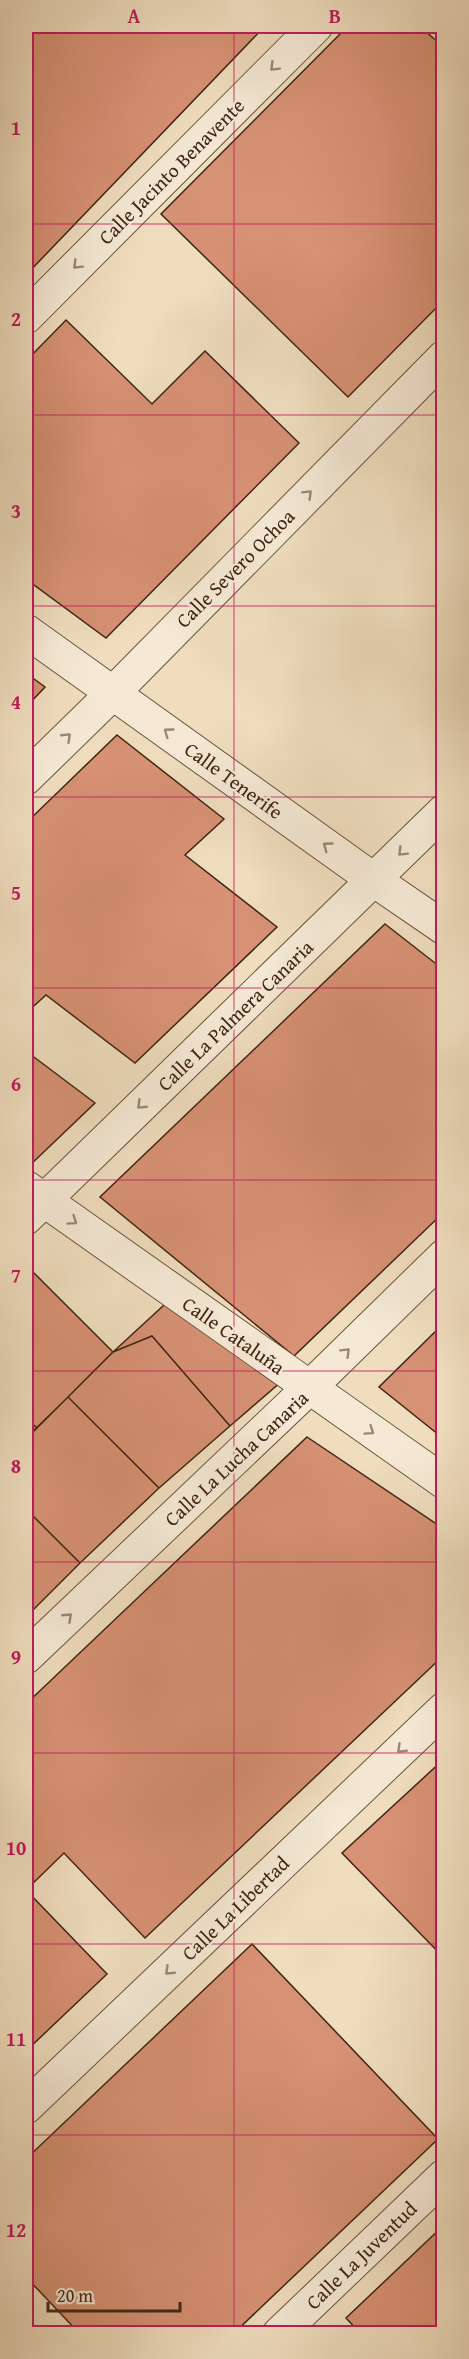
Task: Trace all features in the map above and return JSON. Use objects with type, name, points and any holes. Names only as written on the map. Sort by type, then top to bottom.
[{"type":"street","name":"Calle Jacinto Benavente","points":[[26,317],[316,26]]},
{"type":"street","name":"Calle Severo Ochoa","points":[[26,778],[113,693],[444,357]]},
{"type":"street","name":"Calle Tenerife","points":[[26,631],[444,928]]},
{"type":"street","name":"Calle La Palmera Canaria","points":[[32,1202],[374,880],[444,811]]},
{"type":"street","name":"Calle Cataluña","points":[[32,1202],[309,1388],[444,1482]]},
{"type":"street","name":"Calle La Lucha Canaria","points":[[26,1658],[444,1256]]},
{"type":"street","name":"Calle La Libertad","points":[[26,2107],[444,1709]]},
{"type":"street","name":"Calle La Juventud","points":[[279,2334],[444,2176]]},
{"type":"building","points":[[26,26],[265,26],[26,275]]},
{"type":"building","points":[[348,26],[420,26],[444,48],[444,300],[348,397],[161,214]]},
{"type":"building","points":[[66,320],[152,404],[205,351],[299,443],[106,638],[26,579],[26,361]]},
{"type":"building","points":[[26,673],[45,687],[26,707]]},
{"type":"building","points":[[117,735],[224,819],[185,855],[277,927],[135,1063],[46,995],[26,1013],[26,823]]},
{"type":"building","points":[[385,924],[444,970],[444,1212],[294,1356],[100,1197]]},
{"type":"building","points":[[26,1051],[95,1103],[27,1168],[26,1167]]},
{"type":"building","points":[[26,1265],[113,1352],[37,1428],[26,1418]]},
{"type":"building","points":[[176,1294],[282,1381],[230,1426],[152,1336],[113,1352]]},
{"type":"building","points":[[444,1323],[444,1439],[379,1387]]},
{"type":"building","points":[[152,1336],[230,1426],[159,1488],[68,1397],[113,1352]]},
{"type":"building","points":[[68,1397],[159,1488],[80,1563],[26,1509],[26,1438]]},
{"type":"building","points":[[26,1418],[37,1428],[26,1439]]},
{"type":"building","points":[[307,1437],[444,1529],[444,1655],[145,1938],[64,1853],[26,1890],[26,1704]]},
{"type":"building","points":[[26,1509],[80,1563],[26,1617]]},
{"type":"building","points":[[444,1759],[444,1958],[342,1853]]},
{"type":"building","points":[[26,1890],[107,1974],[26,2051]]},
{"type":"building","points":[[252,1944],[438,2139],[233,2334],[80,2334],[26,2277],[26,2159]]},
{"type":"building","points":[[444,2225],[444,2334],[361,2334],[346,2318]]}]
